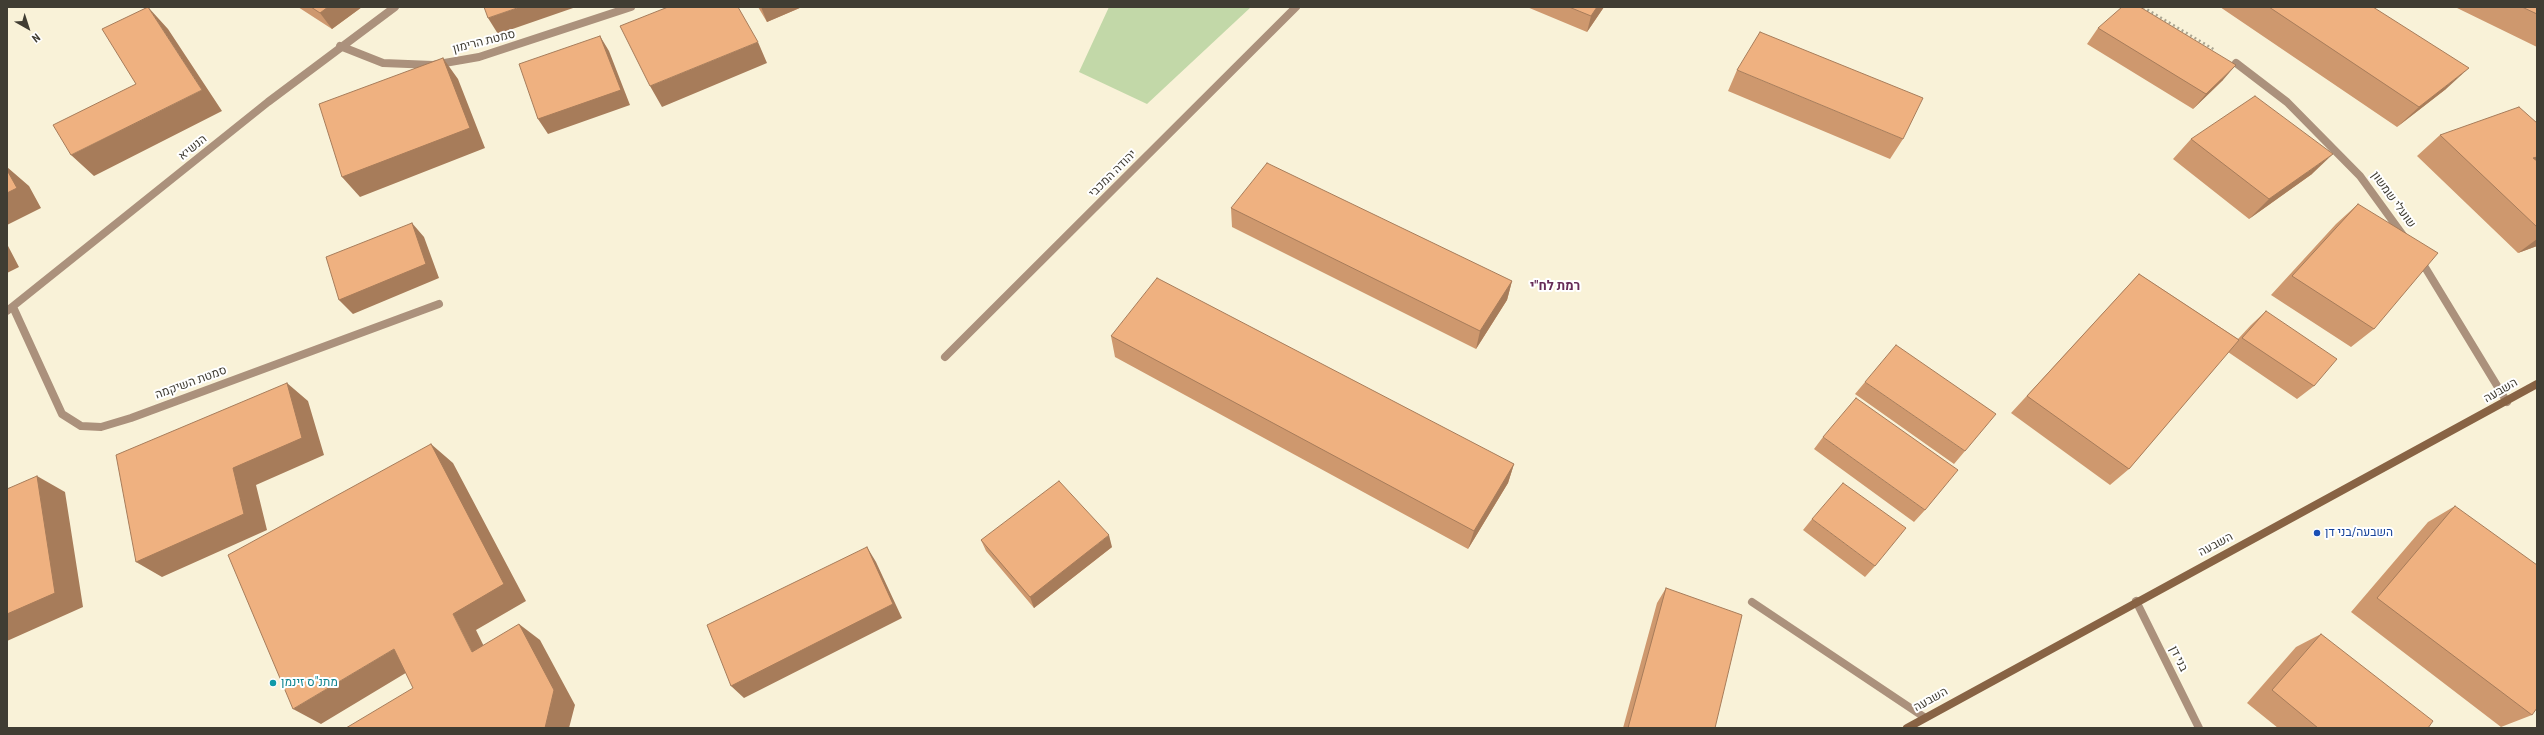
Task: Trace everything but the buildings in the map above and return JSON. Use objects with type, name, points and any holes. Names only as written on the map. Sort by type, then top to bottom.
[{"type":"main road","name":"השבעה","points":[[1907,728],[1924,717],[2136,601],[2507,402],[2537,384]]},
{"type":"street","name":"הנשיא","points":[[10,309],[340,46],[395,7]]},
{"type":"street","name":"סמטת הרימון","points":[[340,46],[382,63],[433,65],[478,57],[631,7]]},
{"type":"street","name":"יהודה המכבי","points":[[945,357],[1296,7]]},
{"type":"street","name":"שועלי שמשון","points":[[2236,63],[2287,102],[2360,176],[2415,251],[2507,402]]},
{"type":"street","name":"סמטת השיקמה","points":[[10,309],[62,414],[81,426],[101,426],[131,418],[439,304]]},
{"type":"street","name":"בני דן","points":[[2136,601],[2199,728]]},
{"type":"street","points":[[1752,602],[1924,717]]},
{"type":"path","points":[[2143,7],[2236,63]]},
{"type":"green space","points":[[1109,7],[1251,7],[1147,104],[1079,72]]},
{"type":"place","name":"השבעה/בני דן","points":[[2317,533]]},
{"type":"place","name":"מתנ\"ס זינמן","points":[[273,683]]},
{"type":"district","name":"רמת לח\"י","points":[[1555,287]]}]
